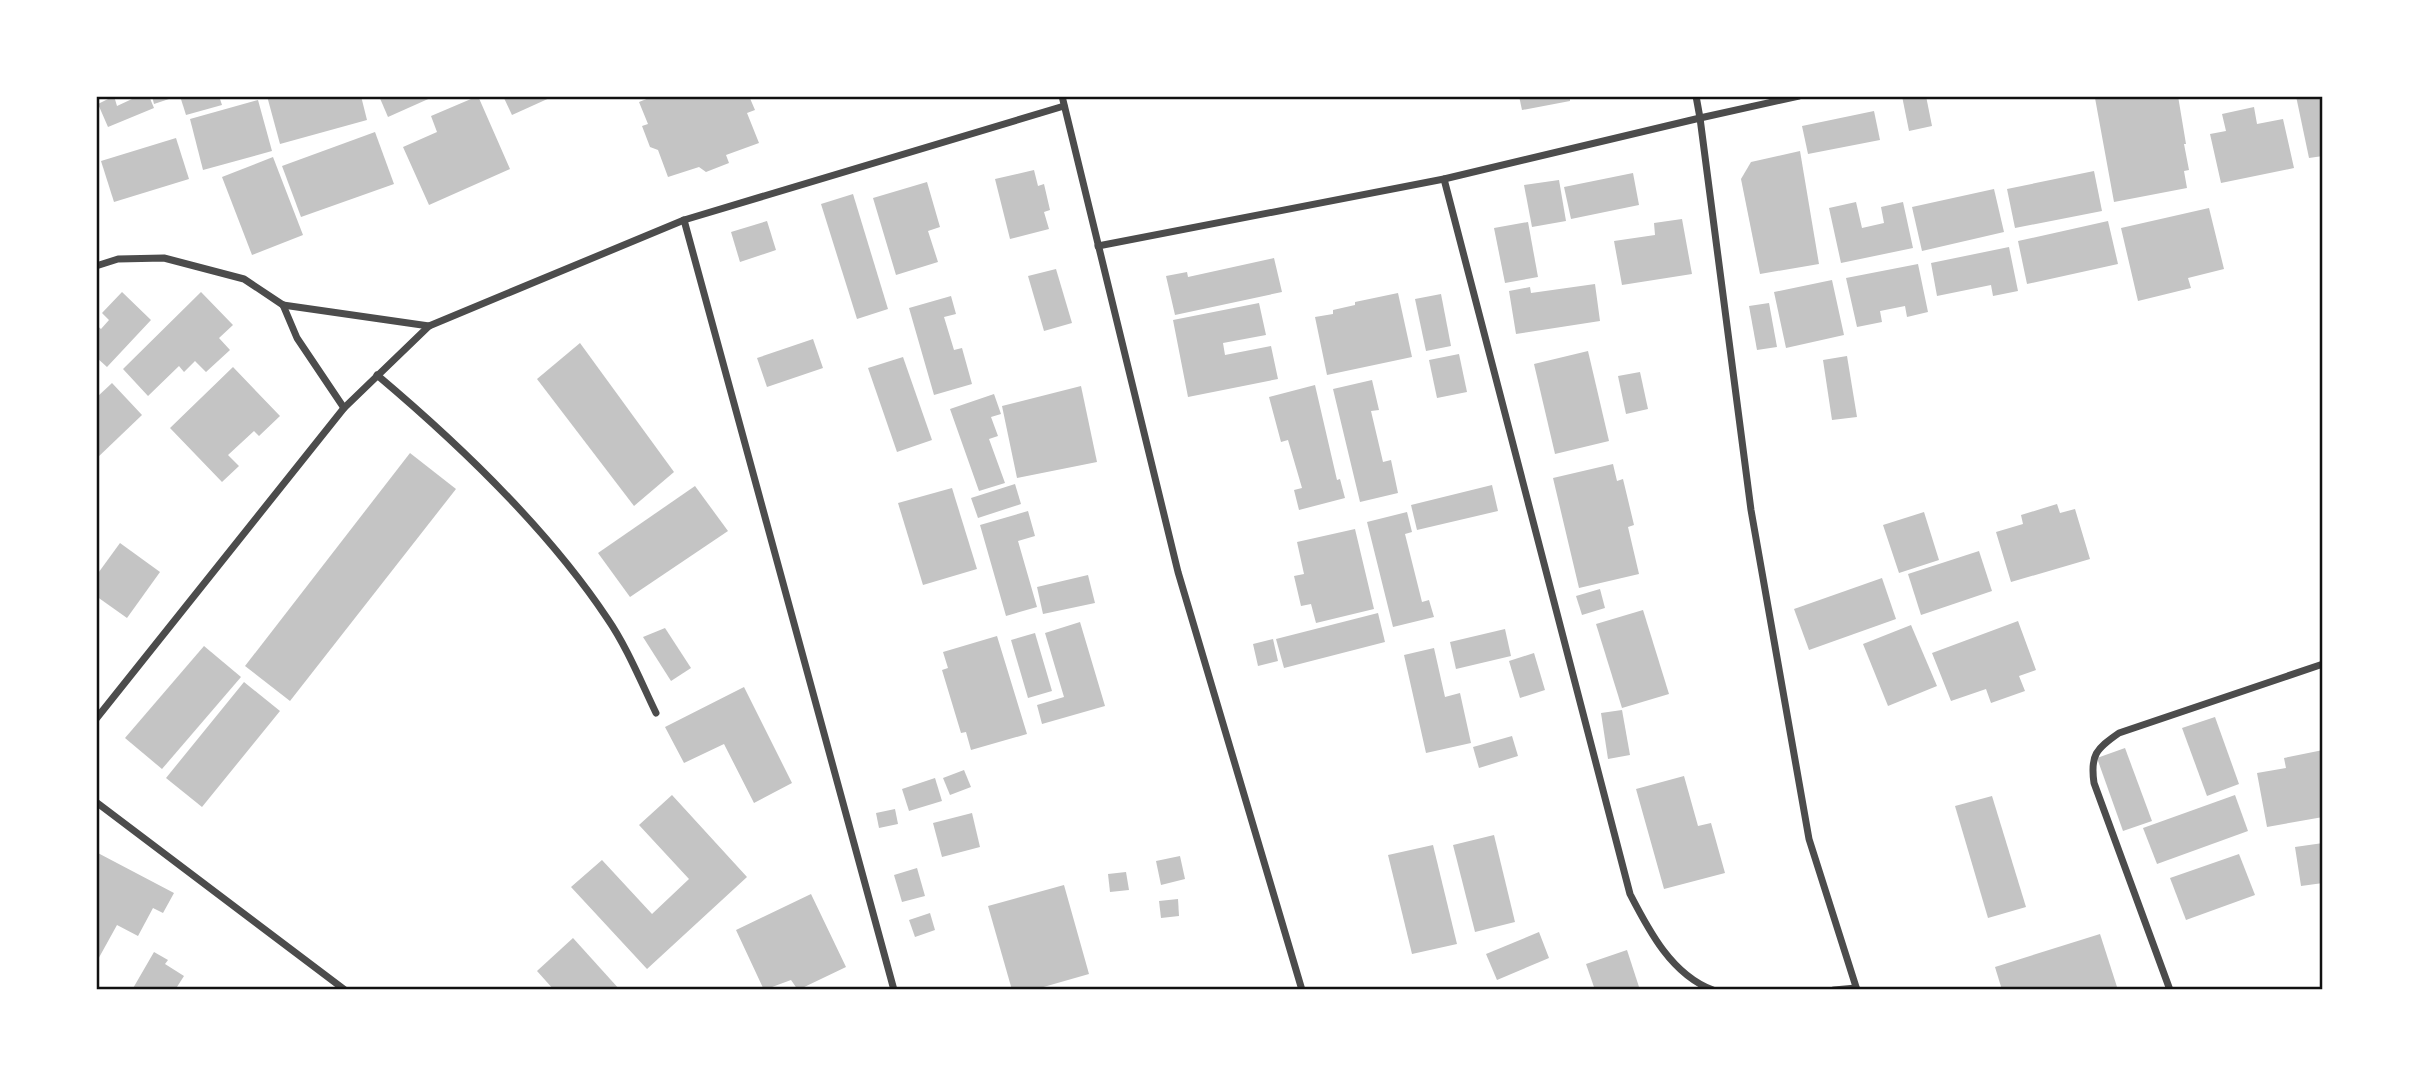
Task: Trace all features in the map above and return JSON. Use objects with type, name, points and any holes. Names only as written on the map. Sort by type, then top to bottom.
[{"type":"street","points":[[1062,96],[1178,572],[1302,990]]},
{"type":"street","points":[[1696,96],[1751,510],[1809,839],[1856,989],[1834,990]]},
{"type":"street","points":[[1098,246],[1444,179],[1799,96]]},
{"type":"street","points":[[96,719],[344,408],[429,326],[684,220],[1064,106]]},
{"type":"street","points":[[1444,179],[1630,894],[1648,928],[1673,962],[1700,985],[1713,990]]},
{"type":"street","points":[[684,220],[894,990]]},
{"type":"street","points":[[96,266],[118,259],[164,258],[244,279],[284,304],[429,326]]},
{"type":"street","points":[[284,304],[297,338],[344,408]]},
{"type":"street","points":[[377,375],[446,433],[553,549],[608,619],[656,713]]},
{"type":"street","points":[[2170,990],[2094,783],[2091,763],[2101,746],[2119,733],[2323,664]]},
{"type":"street","points":[[96,802],[345,990]]},
{"type":"building","points":[[114,96],[117,106],[132,99],[131,96],[149,96],[154,108],[108,127],[98,104]]},
{"type":"building","points":[[152,96],[171,96],[172,98],[154,104]]},
{"type":"building","points":[[180,96],[219,96],[222,105],[186,115]]},
{"type":"building","points":[[267,96],[361,96],[367,120],[280,144]]},
{"type":"building","points":[[379,96],[435,96],[388,117]]},
{"type":"building","points":[[478,96],[510,169],[429,205],[403,147],[437,132],[431,116]]},
{"type":"building","points":[[503,96],[554,96],[512,115]]},
{"type":"building","points":[[654,96],[749,96],[755,110],[747,113],[759,143],[726,155],[729,163],[706,172],[699,167],[668,177],[658,150],[650,147],[642,126],[648,124],[639,102]]},
{"type":"building","points":[[1519,96],[1570,96],[1570,101],[1522,110]]},
{"type":"building","points":[[1902,96],[1926,96],[1932,126],[1909,131]]},
{"type":"building","points":[[2178,96],[2189,170],[2184,171],[2187,188],[2114,202],[2095,98]]},
{"type":"building","points":[[2296,96],[2323,96],[2323,156],[2309,158]]},
{"type":"building","points":[[258,100],[272,151],[203,170],[190,119]]},
{"type":"building","points":[[2254,107],[2257,124],[2283,119],[2294,168],[2221,183],[2210,134],[2226,131],[2222,114]]},
{"type":"building","points":[[1874,111],[1880,140],[1808,154],[1802,126]]},
{"type":"building","points":[[375,132],[394,184],[301,217],[282,166]]},
{"type":"building","points":[[176,138],[189,179],[114,202],[101,161]]},
{"type":"building","points":[[1800,151],[1819,264],[1760,274],[1741,179],[1751,162]]},
{"type":"building","points":[[273,157],[303,235],[252,255],[222,177]]},
{"type":"building","points":[[1034,170],[1038,186],[1044,184],[1050,210],[1044,212],[1049,229],[1010,239],[995,179]]},
{"type":"building","points":[[2094,171],[2102,211],[2015,228],[2007,189]]},
{"type":"building","points":[[1633,173],[1639,205],[1571,219],[1564,187]]},
{"type":"building","points":[[1559,180],[1566,221],[1532,227],[1524,185]]},
{"type":"building","points":[[927,182],[940,227],[928,231],[938,262],[896,275],[873,198]]},
{"type":"building","points":[[1994,189],[2004,232],[1922,251],[1912,207]]},
{"type":"building","points":[[853,194],[888,309],[857,319],[821,204]]},
{"type":"building","points":[[1856,202],[1862,228],[1884,223],[1881,207],[1903,202],[1913,248],[1841,263],[1829,208]]},
{"type":"building","points":[[2209,208],[2224,269],[2188,278],[2191,288],[2138,301],[2121,228]]},
{"type":"building","points":[[1682,219],[1692,274],[1622,285],[1614,241],[1655,235],[1654,223]]},
{"type":"building","points":[[767,221],[776,250],[740,262],[731,232]]},
{"type":"building","points":[[2108,221],[2118,264],[2027,284],[2018,241]]},
{"type":"building","points":[[1528,222],[1538,277],[1505,283],[1494,228]]},
{"type":"building","points":[[2009,247],[2018,291],[1993,296],[1991,285],[1937,296],[1931,263]]},
{"type":"building","points":[[1274,258],[1282,292],[1175,315],[1166,276],[1187,272],[1188,277]]},
{"type":"building","points":[[1918,264],[1928,312],[1907,317],[1905,306],[1880,311],[1882,322],[1857,327],[1846,278]]},
{"type":"building","points":[[1056,269],[1072,323],[1044,331],[1028,276]]},
{"type":"building","points":[[1832,280],[1844,335],[1786,348],[1774,292]]},
{"type":"building","points":[[1595,284],[1600,321],[1516,334],[1509,291],[1530,287],[1531,293]]},
{"type":"building","points":[[122,292],[151,320],[107,367],[96,357],[96,325],[101,329],[109,320],[102,313]]},
{"type":"building","points":[[201,292],[233,325],[219,338],[230,350],[206,372],[195,361],[184,372],[179,366],[148,396],[123,369]]},
{"type":"building","points":[[1398,293],[1412,357],[1327,375],[1315,317],[1333,314],[1333,310],[1355,305],[1355,302]]},
{"type":"building","points":[[1441,294],[1451,346],[1426,351],[1415,299]]},
{"type":"building","points":[[951,296],[956,314],[944,317],[954,350],[962,348],[972,384],[934,395],[909,308]]},
{"type":"building","points":[[1259,303],[1266,335],[1223,343],[1225,355],[1271,346],[1278,379],[1188,397],[1173,320]]},
{"type":"building","points":[[1769,303],[1777,347],[1757,350],[1749,306]]},
{"type":"building","points":[[813,339],[823,368],[767,387],[757,358]]},
{"type":"building","points":[[580,343],[674,472],[634,506],[537,379]]},
{"type":"building","points":[[1588,351],[1609,441],[1555,454],[1534,364]]},
{"type":"building","points":[[1459,354],[1467,392],[1437,398],[1429,360]]},
{"type":"building","points":[[1847,356],[1857,417],[1832,420],[1823,360]]},
{"type":"building","points":[[903,357],[932,440],[897,452],[868,368]]},
{"type":"building","points":[[233,367],[280,416],[259,436],[254,431],[228,455],[239,466],[222,482],[170,428]]},
{"type":"building","points":[[1640,372],[1648,409],[1626,414],[1618,376]]},
{"type":"building","points":[[1372,380],[1379,410],[1371,411],[1383,462],[1391,460],[1398,493],[1360,502],[1333,389]]},
{"type":"building","points":[[112,383],[142,415],[96,459],[96,398]]},
{"type":"building","points":[[1315,385],[1337,480],[1340,479],[1345,498],[1299,510],[1294,490],[1302,488],[1288,440],[1281,442],[1269,397]]},
{"type":"building","points":[[1081,386],[1097,462],[1017,478],[1002,406]]},
{"type":"building","points":[[994,394],[1001,414],[991,417],[998,436],[989,439],[1005,483],[979,491],[950,409]]},
{"type":"building","points":[[410,453],[456,489],[290,701],[245,666]]},
{"type":"building","points":[[1613,464],[1617,481],[1623,479],[1634,525],[1628,527],[1639,574],[1579,588],[1553,478]]},
{"type":"building","points":[[1015,484],[1021,504],[978,518],[971,498]]},
{"type":"building","points":[[1492,485],[1498,511],[1417,530],[1411,505]]},
{"type":"building","points":[[695,486],[728,531],[630,597],[598,553]]},
{"type":"building","points":[[952,488],[977,569],[923,585],[898,503]]},
{"type":"building","points":[[2057,504],[2060,513],[2075,509],[2090,559],[2011,582],[1996,532],[2023,524],[2021,515]]},
{"type":"building","points":[[1028,511],[1035,536],[1018,541],[1037,607],[1006,616],[980,525]]},
{"type":"building","points":[[1407,512],[1412,532],[1405,534],[1422,602],[1429,600],[1434,617],[1393,627],[1367,522]]},
{"type":"building","points":[[1924,512],[1939,560],[1899,573],[1883,525]]},
{"type":"building","points":[[1355,529],[1374,609],[1316,623],[1311,604],[1301,606],[1294,576],[1304,574],[1297,542]]},
{"type":"building","points":[[120,543],[160,572],[127,618],[96,596],[96,576]]},
{"type":"building","points":[[1979,551],[1992,591],[1921,615],[1908,574]]},
{"type":"building","points":[[1088,575],[1095,603],[1043,614],[1037,587]]},
{"type":"building","points":[[1882,578],[1896,619],[1809,650],[1794,609]]},
{"type":"building","points":[[1600,589],[1605,608],[1582,615],[1576,596]]},
{"type":"building","points":[[1643,610],[1669,694],[1622,708],[1596,624]]},
{"type":"building","points":[[1378,613],[1385,642],[1284,668],[1276,639]]},
{"type":"building","points":[[2018,621],[2036,670],[2019,676],[2025,691],[1991,703],[1986,689],[1951,701],[1932,653]]},
{"type":"building","points":[[1080,622],[1105,706],[1042,724],[1037,705],[1064,697],[1045,633]]},
{"type":"building","points":[[1911,625],[1937,686],[1888,706],[1863,644]]},
{"type":"building","points":[[665,628],[691,668],[671,681],[643,637]]},
{"type":"building","points":[[1505,629],[1511,656],[1456,669],[1450,642]]},
{"type":"building","points":[[1035,633],[1052,691],[1028,698],[1011,640]]},
{"type":"building","points":[[997,636],[1027,734],[971,750],[966,732],[961,733],[942,670],[948,668],[943,652]]},
{"type":"building","points":[[1273,639],[1278,661],[1258,666],[1253,644]]},
{"type":"building","points":[[204,646],[241,677],[162,769],[125,738]]},
{"type":"building","points":[[1434,648],[1445,697],[1460,693],[1471,743],[1426,753],[1404,655]]},
{"type":"building","points":[[1534,653],[1545,690],[1520,698],[1509,661]]},
{"type":"building","points":[[244,682],[280,711],[202,807],[166,778]]},
{"type":"building","points":[[744,687],[792,783],[754,803],[724,744],[684,763],[665,727]]},
{"type":"building","points":[[1622,710],[1630,755],[1608,759],[1601,713]]},
{"type":"building","points":[[2215,717],[2239,784],[2207,796],[2182,728]]},
{"type":"building","points":[[1512,736],[1518,756],[1479,768],[1473,747]]},
{"type":"building","points":[[2125,748],[2152,821],[2123,831],[2097,758]]},
{"type":"building","points":[[2323,750],[2323,817],[2267,827],[2257,773],[2286,768],[2284,758]]},
{"type":"building","points":[[964,770],[971,787],[950,795],[943,778]]},
{"type":"building","points":[[1684,776],[1698,826],[1711,823],[1725,873],[1664,889],[1636,789]]},
{"type":"building","points":[[935,778],[942,801],[909,811],[902,789]]},
{"type":"building","points":[[672,795],[747,877],[647,969],[571,887],[602,860],[652,914],[689,879],[639,825]]},
{"type":"building","points":[[2235,795],[2248,831],[2157,864],[2143,828]]},
{"type":"building","points":[[1992,796],[2026,907],[1988,918],[1955,806]]},
{"type":"building","points":[[895,809],[898,824],[879,828],[876,813]]},
{"type":"building","points":[[972,813],[980,847],[942,857],[933,823]]},
{"type":"building","points":[[1494,835],[1515,922],[1475,932],[1453,845]]},
{"type":"building","points":[[2323,843],[2323,883],[2301,886],[2295,847]]},
{"type":"building","points":[[1433,845],[1457,944],[1412,954],[1388,855]]},
{"type":"building","points":[[96,852],[174,893],[163,913],[153,908],[138,936],[117,925],[96,963]]},
{"type":"building","points":[[2239,854],[2255,895],[2186,920],[2170,878]]},
{"type":"building","points":[[1180,856],[1185,879],[1161,885],[1156,861]]},
{"type":"building","points":[[917,868],[925,896],[902,902],[894,875]]},
{"type":"building","points":[[1126,872],[1129,890],[1110,892],[1108,874]]},
{"type":"building","points":[[1064,885],[1089,974],[1033,990],[1012,990],[988,906]]},
{"type":"building","points":[[811,894],[846,967],[798,990],[791,980],[764,990],[736,930]]},
{"type":"building","points":[[1178,899],[1179,916],[1161,918],[1159,901]]},
{"type":"building","points":[[930,913],[935,930],[915,937],[909,920]]},
{"type":"building","points":[[1539,932],[1549,958],[1497,980],[1486,954]]},
{"type":"building","points":[[2100,934],[2118,990],[2002,990],[1995,967]]},
{"type":"building","points":[[573,938],[620,990],[554,990],[537,971]]},
{"type":"building","points":[[1627,950],[1640,990],[1595,990],[1586,964]]},
{"type":"building","points":[[154,952],[168,960],[165,964],[184,976],[175,990],[132,990]]}]
